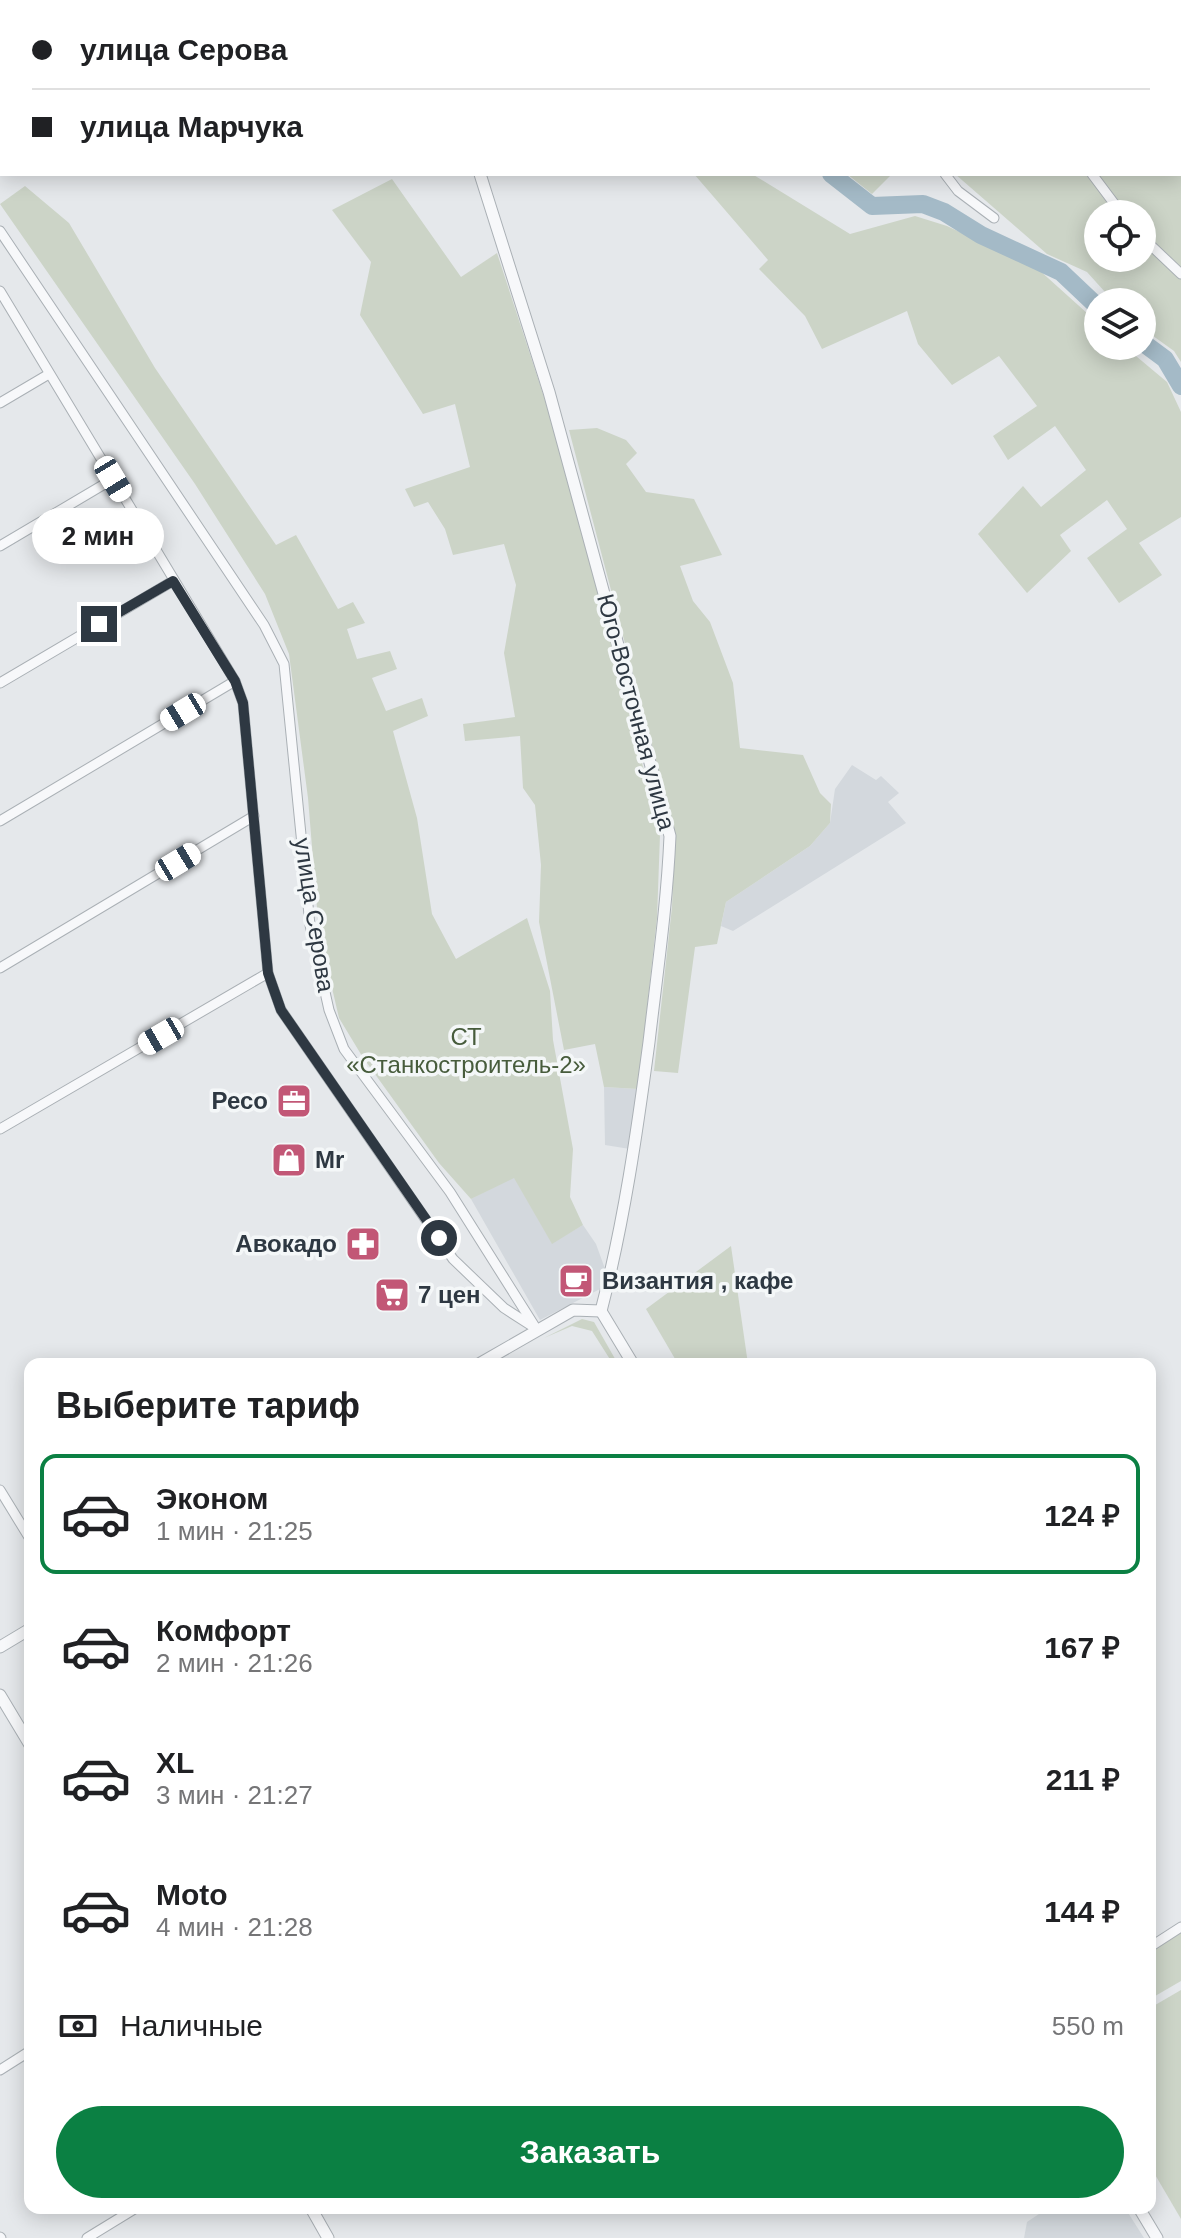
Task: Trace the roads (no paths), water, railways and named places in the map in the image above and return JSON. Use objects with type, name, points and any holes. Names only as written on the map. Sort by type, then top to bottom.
[{"type":"street","name":"Юго-Восточная улица","points":[[481,176],[549,392],[670,836],[667,900],[639,1119],[622,1226],[601,1311]]},
{"type":"street","points":[[947,176],[958,191],[994,218]]},
{"type":"street","points":[[1094,176],[1112,200]]},
{"type":"street","name":"улица Серова","points":[[0,231],[264,625],[284,664],[310,925],[329,1010],[344,1049],[450,1192],[537,1330]]},
{"type":"street","points":[[1156,250],[1181,274]]},
{"type":"street","name":"улица Серова","points":[[0,291],[235,681],[243,703],[268,973],[281,1010],[453,1259],[504,1308],[537,1330]]},
{"type":"street","points":[[0,403],[49,374]]},
{"type":"street","points":[[0,546],[113,479]]},
{"type":"street","points":[[0,683],[173,581]]},
{"type":"street","points":[[0,821],[235,681]]},
{"type":"street","points":[[0,968],[254,816]]},
{"type":"street","points":[[0,1129],[268,973]]},
{"type":"street","points":[[489,1358],[573,1310],[588,1308],[601,1311],[629,1358]]},
{"type":"street","points":[[0,1490],[24,1529]]},
{"type":"street","points":[[0,1647],[24,1633]]},
{"type":"street","points":[[0,1695],[24,1735]]},
{"type":"street","points":[[1156,1943],[1181,1927]]},
{"type":"street","points":[[0,2070],[24,2055]]},
{"type":"street","points":[[87,2238],[126,2214]]},
{"type":"street","points":[[314,2214],[328,2238]]},
{"type":"street","points":[[1143,2214],[1157,2238]]},
{"type":"waterway","points":[[834,176],[872,206],[923,204],[944,212],[981,235],[1061,272],[1084,294]]},
{"type":"waterway","points":[[1156,352],[1165,359],[1181,386]]},
{"type":"place","name":"Ресо","points":[[294,1101]]},
{"type":"place","name":"Mr","points":[[289,1160]]},
{"type":"place","name":"Авокадо","points":[[363,1244]]},
{"type":"place","name":"Византия , кафе","points":[[576,1281]]},
{"type":"place","name":"7 цен","points":[[392,1295]]},
{"type":"park label","name":"СТ «Станкостроитель-2»","points":[[466,1051]]}]
